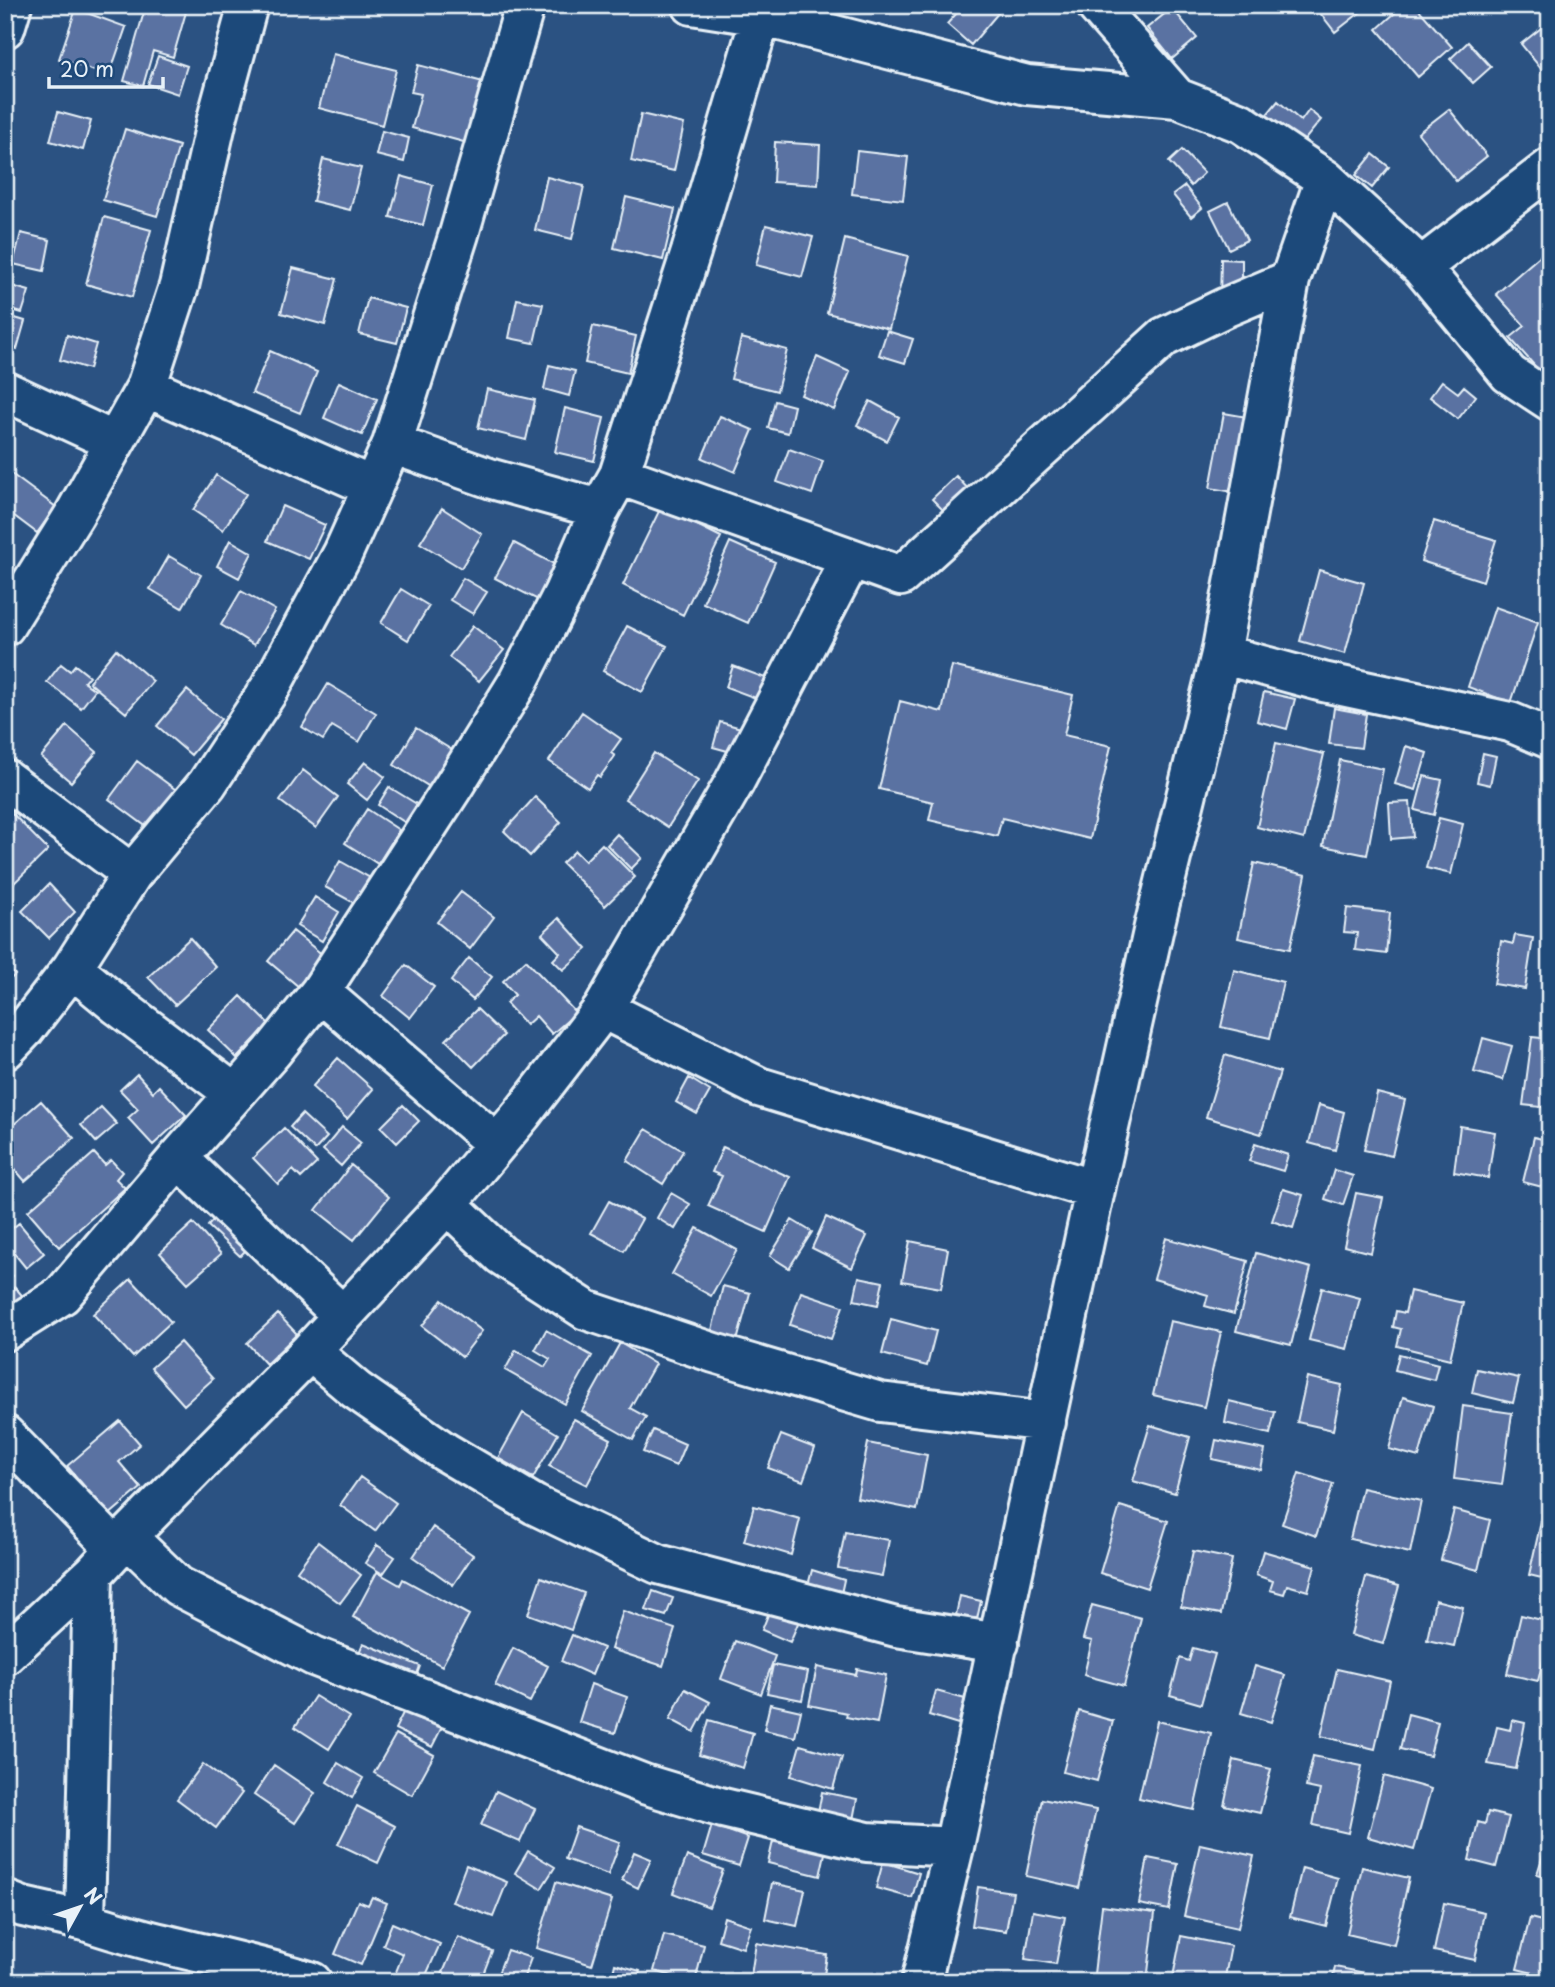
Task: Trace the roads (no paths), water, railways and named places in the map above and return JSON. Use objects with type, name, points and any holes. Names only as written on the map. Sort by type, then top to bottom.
[{"type":"street","points":[[5,28],[12,5]]},
{"type":"street","points":[[5,626],[74,515],[146,387],[179,286],[217,119],[248,5]]},
{"type":"street","points":[[5,1049],[26,1029],[72,968],[132,874],[207,784],[270,688],[343,553],[392,444],[459,234],[525,5]]},
{"type":"street","points":[[692,5],[761,16],[1027,85],[1177,98],[1241,123],[1325,179],[1421,267],[1509,374],[1550,401]]},
{"type":"street","points":[[1096,5],[1177,98]]},
{"type":"street","points":[[5,1331],[62,1295],[272,1052],[320,992],[453,788],[518,682],[563,594],[600,509],[619,475],[691,252],[761,16]]},
{"type":"street","points":[[1421,267],[1550,168]]},
{"type":"street","points":[[921,1982],[954,1847],[1154,927],[1221,654],[1290,280],[1325,179]]},
{"type":"street","points":[[619,475],[901,576],[1164,337],[1290,280]]},
{"type":"street","points":[[146,387],[373,487]]},
{"type":"street","points":[[5,391],[115,442]]},
{"type":"street","points":[[392,444],[492,479],[600,509]]},
{"type":"street","points":[[5,1656],[112,1553],[343,1316],[447,1204],[603,1009],[734,783],[850,559]]},
{"type":"street","points":[[1221,654],[1323,682],[1510,722],[1550,739]]},
{"type":"street","points":[[5,779],[132,874]]},
{"type":"street","points":[[72,968],[235,1094]]},
{"type":"street","points":[[320,992],[497,1144]]},
{"type":"street","points":[[603,1009],[759,1087],[1095,1190]]},
{"type":"street","points":[[178,1158],[343,1316]]},
{"type":"street","points":[[447,1204],[501,1255],[586,1310],[714,1353],[880,1402],[1046,1422]]},
{"type":"street","points":[[310,1350],[356,1390],[445,1452],[536,1505],[658,1564],[896,1627],[999,1643]]},
{"type":"street","points":[[5,1435],[112,1553],[314,1656],[644,1784],[723,1808],[867,1842],[954,1847]]},
{"type":"street","points":[[85,1921],[112,1553]]},
{"type":"street","points":[[5,1900],[123,1934],[283,1972],[312,1982]]}]
